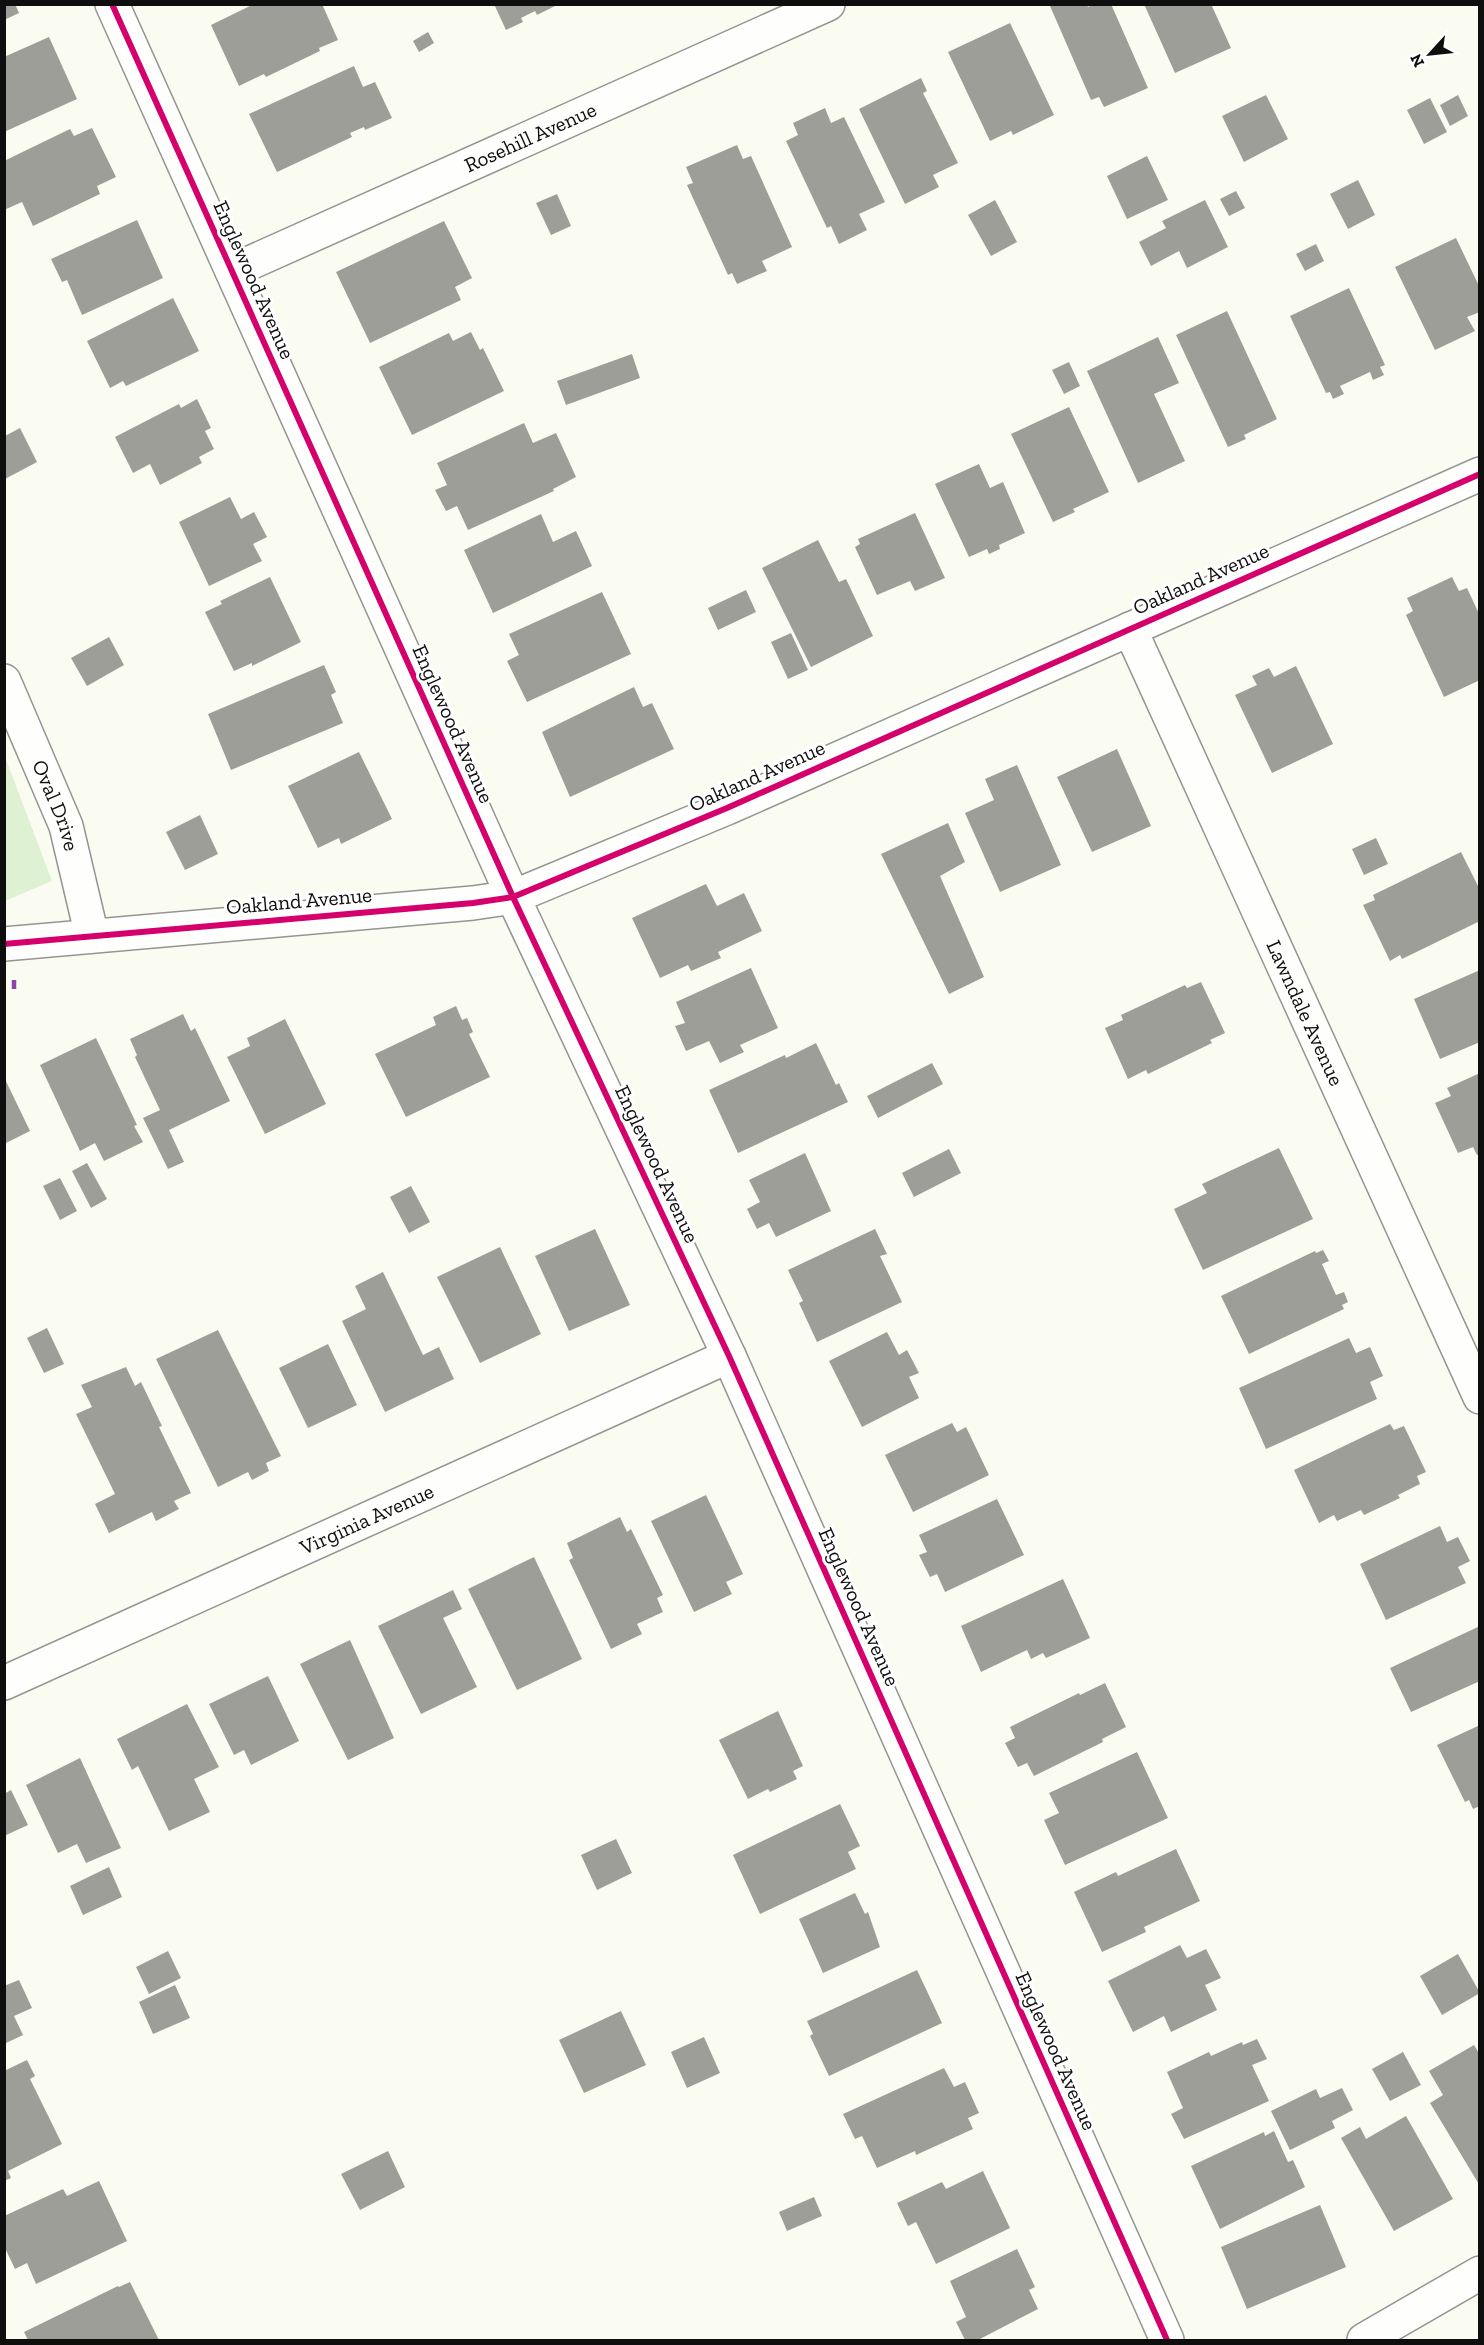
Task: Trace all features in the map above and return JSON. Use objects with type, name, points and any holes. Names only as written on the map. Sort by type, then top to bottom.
[{"type":"street","name":"Englewood Avenue","points":[[112,4],[513,897],[729,1356],[1167,2340]]},
{"type":"street","name":"Rosehill Avenue","points":[[232,271],[828,4]]},
{"type":"street","name":"Oakland Avenue","points":[[4,944],[473,903],[513,897],[727,808],[1479,474]]},
{"type":"street","name":"Lawndale Avenue","points":[[1130,629],[1479,1397]]},
{"type":"street","name":"Oval Drive","points":[[4,681],[66,826],[92,936]]},
{"type":"street","name":"Virginia Avenue","points":[[4,1683],[729,1356]]},
{"type":"street","points":[[1364,2340],[1479,2273]]},
{"type":"green space","points":[[4,754],[52,881],[5,901],[4,901]]},
{"type":"building","points":[[4,4],[15,4],[19,13],[4,20]]},
{"type":"building","points":[[254,4],[322,4],[338,40],[266,77],[264,74],[239,86],[211,25]]},
{"type":"building","points":[[494,4],[559,4],[537,15],[535,11],[521,18],[523,22],[506,30]]},
{"type":"building","points":[[1087,4],[1088,7],[1093,4],[1111,4],[1148,88],[1104,107],[1099,97],[1091,100],[1050,6]]},
{"type":"building","points":[[1144,4],[1211,4],[1231,48],[1175,73]]},
{"type":"building","points":[[1010,23],[1054,115],[1013,135],[1011,131],[990,141],[948,52]]},
{"type":"building","points":[[428,32],[434,43],[419,52],[413,41]]},
{"type":"building","points":[[49,37],[77,99],[4,132],[4,57]]},
{"type":"building","points":[[354,66],[363,87],[375,82],[392,118],[365,130],[364,127],[350,133],[352,137],[277,172],[249,114]]},
{"type":"building","points":[[921,78],[927,91],[923,93],[958,163],[933,175],[939,187],[905,204],[859,109]]},
{"type":"building","points":[[1266,95],[1288,139],[1244,162],[1222,116]]},
{"type":"building","points":[[1458,95],[1468,116],[1450,126],[1440,105]]},
{"type":"building","points":[[1430,98],[1447,132],[1424,144],[1407,110]]},
{"type":"building","points":[[825,108],[831,123],[844,117],[885,202],[859,214],[867,230],[839,244],[831,226],[827,228],[786,141],[798,135],[793,123]]},
{"type":"building","points":[[92,128],[116,177],[97,186],[100,194],[33,226],[22,202],[4,210],[4,161],[70,129],[74,136]]},
{"type":"building","points":[[737,145],[743,159],[751,156],[792,247],[762,261],[767,271],[737,284],[732,273],[728,275],[687,185],[693,183],[686,167]]},
{"type":"building","points":[[1147,156],[1168,200],[1127,219],[1107,176]]},
{"type":"building","points":[[1358,180],[1375,215],[1348,229],[1330,194]]},
{"type":"building","points":[[1236,191],[1245,208],[1229,216],[1220,199]]},
{"type":"building","points":[[557,194],[571,226],[551,235],[536,203]]},
{"type":"building","points":[[995,200],[1017,242],[991,256],[968,215]]},
{"type":"building","points":[[1205,200],[1228,247],[1187,268],[1179,251],[1151,266],[1139,242],[1166,228],[1162,221]]},
{"type":"building","points":[[137,220],[163,278],[82,315],[67,280],[62,282],[51,259]]},
{"type":"building","points":[[444,221],[472,278],[455,287],[461,300],[370,343],[336,272]]},
{"type":"building","points":[[1456,238],[1480,288],[1480,312],[1467,317],[1475,331],[1435,350],[1395,267]]},
{"type":"building","points":[[1316,244],[1324,261],[1305,271],[1296,254]]},
{"type":"building","points":[[1349,288],[1385,365],[1380,367],[1384,375],[1373,380],[1370,372],[1340,386],[1344,394],[1333,399],[1330,392],[1326,393],[1290,316]]},
{"type":"building","points":[[173,298],[199,351],[126,386],[123,381],[110,388],[87,341]]},
{"type":"building","points":[[1227,311],[1277,419],[1244,435],[1246,439],[1228,447],[1176,335]]},
{"type":"building","points":[[471,332],[480,350],[483,348],[504,391],[412,435],[379,367],[449,333],[453,341]]},
{"type":"building","points":[[1158,337],[1179,383],[1154,394],[1185,461],[1138,483],[1087,371]]},
{"type":"building","points":[[632,354],[640,378],[566,405],[557,381]]},
{"type":"building","points":[[1069,362],[1080,386],[1064,394],[1052,370]]},
{"type":"building","points":[[197,399],[211,428],[205,431],[214,449],[199,457],[202,463],[160,485],[150,464],[133,473],[115,437],[179,404],[181,408]]},
{"type":"building","points":[[1069,407],[1109,492],[1073,509],[1075,512],[1053,522],[1011,434]]},
{"type":"building","points":[[524,423],[533,443],[556,433],[576,477],[553,489],[554,491],[468,530],[457,506],[446,511],[435,490],[447,485],[437,463]]},
{"type":"building","points":[[20,428],[37,462],[5,479],[5,436]]},
{"type":"building","points":[[979,464],[990,488],[1003,482],[1025,533],[999,545],[1000,549],[989,554],[987,549],[969,557],[935,484]]},
{"type":"building","points":[[230,497],[241,519],[254,512],[267,537],[253,544],[262,561],[209,586],[179,522]]},
{"type":"building","points":[[915,513],[945,578],[915,591],[910,581],[877,595],[855,547],[860,544],[858,539]]},
{"type":"building","points":[[541,514],[553,542],[576,531],[592,566],[493,613],[464,550]]},
{"type":"building","points":[[818,540],[839,582],[846,579],[873,636],[811,667],[762,568]]},
{"type":"building","points":[[270,577],[301,642],[252,666],[252,663],[234,671],[205,612],[222,604],[220,601]]},
{"type":"building","points":[[1452,577],[1459,591],[1467,588],[1480,616],[1480,680],[1444,697],[1406,615],[1413,611],[1407,598]]},
{"type":"building","points":[[746,590],[756,612],[718,630],[708,608]]},
{"type":"building","points":[[602,592],[631,654],[527,702],[507,661],[519,655],[509,634]]},
{"type":"building","points":[[791,633],[808,670],[788,679],[771,642]]},
{"type":"building","points":[[109,637],[124,665],[87,686],[71,658]]},
{"type":"building","points":[[324,665],[336,692],[331,695],[343,723],[231,770],[208,714]]},
{"type":"building","points":[[1296,666],[1333,744],[1272,773],[1235,695],[1257,685],[1252,676],[1269,668],[1274,677]]},
{"type":"building","points":[[634,687],[643,707],[652,703],[674,749],[570,797],[542,732]]},
{"type":"building","points":[[1117,749],[1151,826],[1092,852],[1057,777]]},
{"type":"building","points":[[359,752],[392,819],[341,844],[339,838],[318,848],[288,786]]},
{"type":"building","points":[[1017,765],[1061,865],[1000,892],[965,813],[994,800],[985,779]]},
{"type":"building","points":[[200,815],[218,854],[185,870],[166,832]]},
{"type":"building","points":[[948,823],[965,862],[940,876],[984,977],[949,994],[881,854]]},
{"type":"building","points":[[1376,838],[1388,864],[1364,875],[1352,849]]},
{"type":"building","points":[[1461,852],[1480,890],[1480,921],[1402,959],[1400,955],[1390,961],[1363,905],[1375,900],[1373,895]]},
{"type":"building","points":[[706,884],[717,906],[744,893],[762,931],[718,952],[721,958],[691,971],[688,965],[660,978],[632,918]]},
{"type":"building","points":[[751,968],[778,1028],[740,1045],[744,1052],[720,1063],[709,1041],[686,1051],[675,1026],[685,1023],[676,1002]]},
{"type":"building","points":[[1480,970],[1480,1042],[1440,1059],[1414,999]]},
{"type":"building","points":[[1201,982],[1225,1033],[1210,1040],[1212,1043],[1148,1074],[1146,1070],[1128,1079],[1105,1028],[1123,1020],[1121,1015],[1185,985],[1187,988]]},
{"type":"building","points":[[456,1006],[462,1020],[467,1018],[473,1032],[469,1034],[490,1077],[406,1117],[375,1054],[436,1025],[433,1017]]},
{"type":"building","points":[[183,1014],[191,1031],[195,1028],[230,1101],[169,1130],[184,1162],[168,1169],[143,1118],[160,1110],[135,1057],[137,1055],[130,1039]]},
{"type":"building","points":[[285,1019],[326,1104],[265,1134],[227,1057],[250,1046],[247,1038]]},
{"type":"building","points":[[96,1038],[143,1142],[104,1161],[95,1143],[80,1151],[40,1065]]},
{"type":"building","points":[[816,1043],[836,1085],[839,1083],[848,1102],[738,1153],[709,1090]]},
{"type":"building","points":[[932,1063],[943,1084],[878,1118],[867,1096]]},
{"type":"building","points":[[1480,1073],[1480,1153],[1477,1155],[1473,1147],[1458,1153],[1435,1103],[1451,1096],[1447,1088]]},
{"type":"building","points":[[4,1077],[30,1131],[4,1144]]},
{"type":"building","points":[[1279,1148],[1313,1219],[1203,1270],[1174,1209],[1207,1193],[1202,1184]]},
{"type":"building","points":[[949,1149],[961,1173],[914,1197],[902,1173]]},
{"type":"building","points":[[805,1153],[831,1211],[776,1237],[769,1223],[757,1229],[747,1209],[760,1202],[749,1180]]},
{"type":"building","points":[[87,1163],[107,1199],[91,1208],[72,1171]]},
{"type":"building","points":[[60,1178],[77,1211],[60,1220],[43,1186]]},
{"type":"building","points":[[411,1186],[430,1222],[409,1233],[390,1197]]},
{"type":"building","points":[[595,1229],[630,1305],[569,1331],[535,1256]]},
{"type":"building","points":[[875,1229],[887,1254],[880,1256],[902,1302],[817,1342],[799,1303],[803,1301],[788,1270]]},
{"type":"building","points":[[500,1247],[541,1334],[480,1363],[437,1277]]},
{"type":"building","points":[[1323,1250],[1329,1261],[1322,1264],[1336,1295],[1344,1292],[1348,1302],[1342,1305],[1344,1309],[1249,1354],[1221,1296],[1315,1251],[1316,1253]]},
{"type":"building","points":[[383,1272],[423,1355],[439,1347],[454,1379],[385,1412],[342,1321],[366,1309],[355,1286]]},
{"type":"building","points":[[47,1328],[64,1364],[44,1373],[27,1338]]},
{"type":"building","points":[[218,1330],[281,1456],[266,1463],[269,1471],[252,1480],[248,1472],[218,1487],[156,1359]]},
{"type":"building","points":[[887,1332],[899,1355],[907,1350],[919,1373],[909,1377],[919,1398],[862,1427],[829,1361]]},
{"type":"building","points":[[1349,1338],[1356,1353],[1370,1347],[1383,1376],[1370,1382],[1377,1399],[1266,1449],[1239,1388]]},
{"type":"building","points":[[328,1344],[357,1405],[308,1428],[279,1368]]},
{"type":"building","points":[[126,1367],[135,1386],[141,1382],[162,1426],[159,1427],[191,1493],[174,1501],[179,1509],[156,1521],[152,1512],[109,1533],[95,1504],[115,1494],[76,1414],[92,1407],[81,1385]]},
{"type":"building","points":[[952,1423],[957,1432],[966,1427],[989,1475],[913,1512],[885,1455]]},
{"type":"building","points":[[1390,1424],[1394,1430],[1404,1426],[1426,1472],[1417,1476],[1420,1484],[1398,1495],[1400,1498],[1364,1515],[1361,1510],[1337,1521],[1334,1515],[1319,1523],[1294,1470]]},
{"type":"building","points":[[706,1495],[743,1574],[726,1582],[732,1594],[694,1612],[651,1521]]},
{"type":"building","points":[[997,1499],[1024,1555],[945,1592],[937,1574],[930,1577],[919,1555],[927,1552],[919,1535]]},
{"type":"building","points":[[620,1517],[627,1532],[631,1529],[663,1595],[657,1598],[663,1612],[637,1624],[642,1634],[611,1649],[569,1560],[573,1558],[567,1543]]},
{"type":"building","points":[[1440,1526],[1447,1542],[1458,1537],[1470,1561],[1458,1567],[1466,1583],[1386,1620],[1360,1564]]},
{"type":"building","points":[[534,1557],[582,1659],[517,1690],[468,1589]]},
{"type":"building","points":[[1063,1579],[1090,1638],[1046,1658],[1043,1653],[1031,1659],[1027,1650],[981,1672],[961,1626]]},
{"type":"building","points":[[453,1590],[462,1609],[443,1618],[477,1687],[421,1714],[378,1626]]},
{"type":"building","points":[[1480,1626],[1480,1681],[1411,1712],[1390,1668]]},
{"type":"building","points":[[350,1640],[394,1738],[348,1760],[300,1664]]},
{"type":"building","points":[[268,1676],[299,1741],[251,1765],[244,1750],[234,1755],[209,1704]]},
{"type":"building","points":[[1105,1683],[1126,1727],[1102,1739],[1103,1742],[1034,1776],[1027,1763],[1018,1767],[1005,1743],[1015,1738],[1010,1727],[1079,1693],[1080,1695]]},
{"type":"building","points":[[187,1704],[219,1767],[194,1779],[210,1812],[169,1831],[138,1766],[132,1770],[117,1739]]},
{"type":"building","points":[[778,1711],[803,1766],[793,1771],[797,1779],[770,1792],[768,1789],[748,1799],[719,1740]]},
{"type":"building","points":[[1480,1725],[1480,1806],[1473,1809],[1469,1800],[1465,1802],[1437,1745]]},
{"type":"building","points":[[1137,1752],[1168,1818],[1065,1865],[1044,1820],[1059,1813],[1049,1793]]},
{"type":"building","points":[[80,1758],[121,1848],[86,1863],[77,1844],[58,1853],[26,1785]]},
{"type":"building","points":[[11,1790],[28,1825],[4,1836],[4,1794]]},
{"type":"building","points":[[840,1804],[860,1846],[848,1852],[856,1869],[760,1914],[733,1855]]},
{"type":"building","points":[[616,1839],[632,1873],[597,1890],[581,1855]]},
{"type":"building","points":[[1176,1849],[1200,1901],[1144,1927],[1146,1932],[1102,1952],[1074,1892],[1116,1872],[1118,1876]]},
{"type":"building","points":[[109,1867],[122,1897],[83,1915],[70,1886]]},
{"type":"building","points":[[855,1893],[865,1914],[868,1912],[880,1947],[823,1973],[799,1919]]},
{"type":"building","points":[[1180,1945],[1187,1958],[1206,1949],[1221,1978],[1205,1985],[1217,2010],[1171,2032],[1164,2016],[1133,2032],[1108,1981]]},
{"type":"building","points":[[168,1951],[181,1978],[149,1994],[136,1967]]},
{"type":"building","points":[[1458,1954],[1480,1993],[1442,2015],[1420,1976]]},
{"type":"building","points":[[917,1970],[942,2023],[829,2076],[810,2036],[813,2034],[807,2021]]},
{"type":"building","points":[[19,1980],[32,2008],[14,2016],[23,2035],[4,2044],[4,1986]]},
{"type":"building","points":[[175,1985],[190,2018],[153,2034],[139,2002]]},
{"type":"building","points":[[621,2011],[646,2065],[584,2093],[559,2040]]},
{"type":"building","points":[[704,2037],[720,2073],[687,2088],[671,2052]]},
{"type":"building","points":[[1257,2039],[1267,2059],[1252,2065],[1269,2101],[1184,2139],[1171,2114],[1183,2108],[1167,2072],[1209,2052],[1211,2056],[1242,2042],[1243,2045]]},
{"type":"building","points":[[1474,2045],[1480,2055],[1480,2186],[1430,2103],[1443,2095],[1429,2071]]},
{"type":"building","points":[[1403,2052],[1421,2085],[1390,2101],[1372,2069]]},
{"type":"building","points":[[27,2060],[35,2076],[30,2079],[62,2144],[8,2171],[11,2178],[4,2181],[4,2071]]},
{"type":"building","points":[[944,2068],[954,2087],[965,2082],[979,2113],[968,2118],[973,2129],[916,2155],[915,2151],[877,2168],[862,2136],[855,2139],[843,2114]]},
{"type":"building","points":[[1342,2088],[1353,2110],[1332,2121],[1335,2128],[1290,2150],[1271,2111],[1316,2089],[1320,2098]]},
{"type":"building","points":[[1406,2116],[1453,2199],[1394,2231],[1341,2138],[1360,2127],[1366,2139]]},
{"type":"building","points":[[1274,2131],[1288,2162],[1293,2160],[1305,2187],[1220,2229],[1191,2166],[1264,2132],[1265,2136]]},
{"type":"building","points":[[388,2151],[405,2187],[360,2210],[341,2174]]},
{"type":"building","points":[[983,2171],[1010,2228],[936,2264],[916,2222],[908,2226],[897,2203],[942,2182],[946,2189]]},
{"type":"building","points":[[99,2181],[127,2241],[36,2284],[27,2263],[15,2269],[4,2246],[4,2216],[63,2189],[67,2196]]},
{"type":"building","points":[[814,2197],[822,2216],[787,2231],[779,2212]]},
{"type":"building","points":[[1320,2205],[1346,2267],[1247,2309],[1221,2247]]},
{"type":"building","points":[[1017,2249],[1035,2287],[1029,2290],[1038,2309],[978,2340],[965,2340],[956,2322],[966,2317],[950,2281]]},
{"type":"building","points":[[130,2282],[159,2340],[28,2340],[24,2332]]},
{"type":"marked path","points":[[14,980],[14,991]]},
{"type":"cycle path","points":[[112,4],[513,897],[729,1356],[1167,2340]]},
{"type":"cycle path","points":[[4,944],[473,903],[513,897],[727,808],[1480,474]]}]
